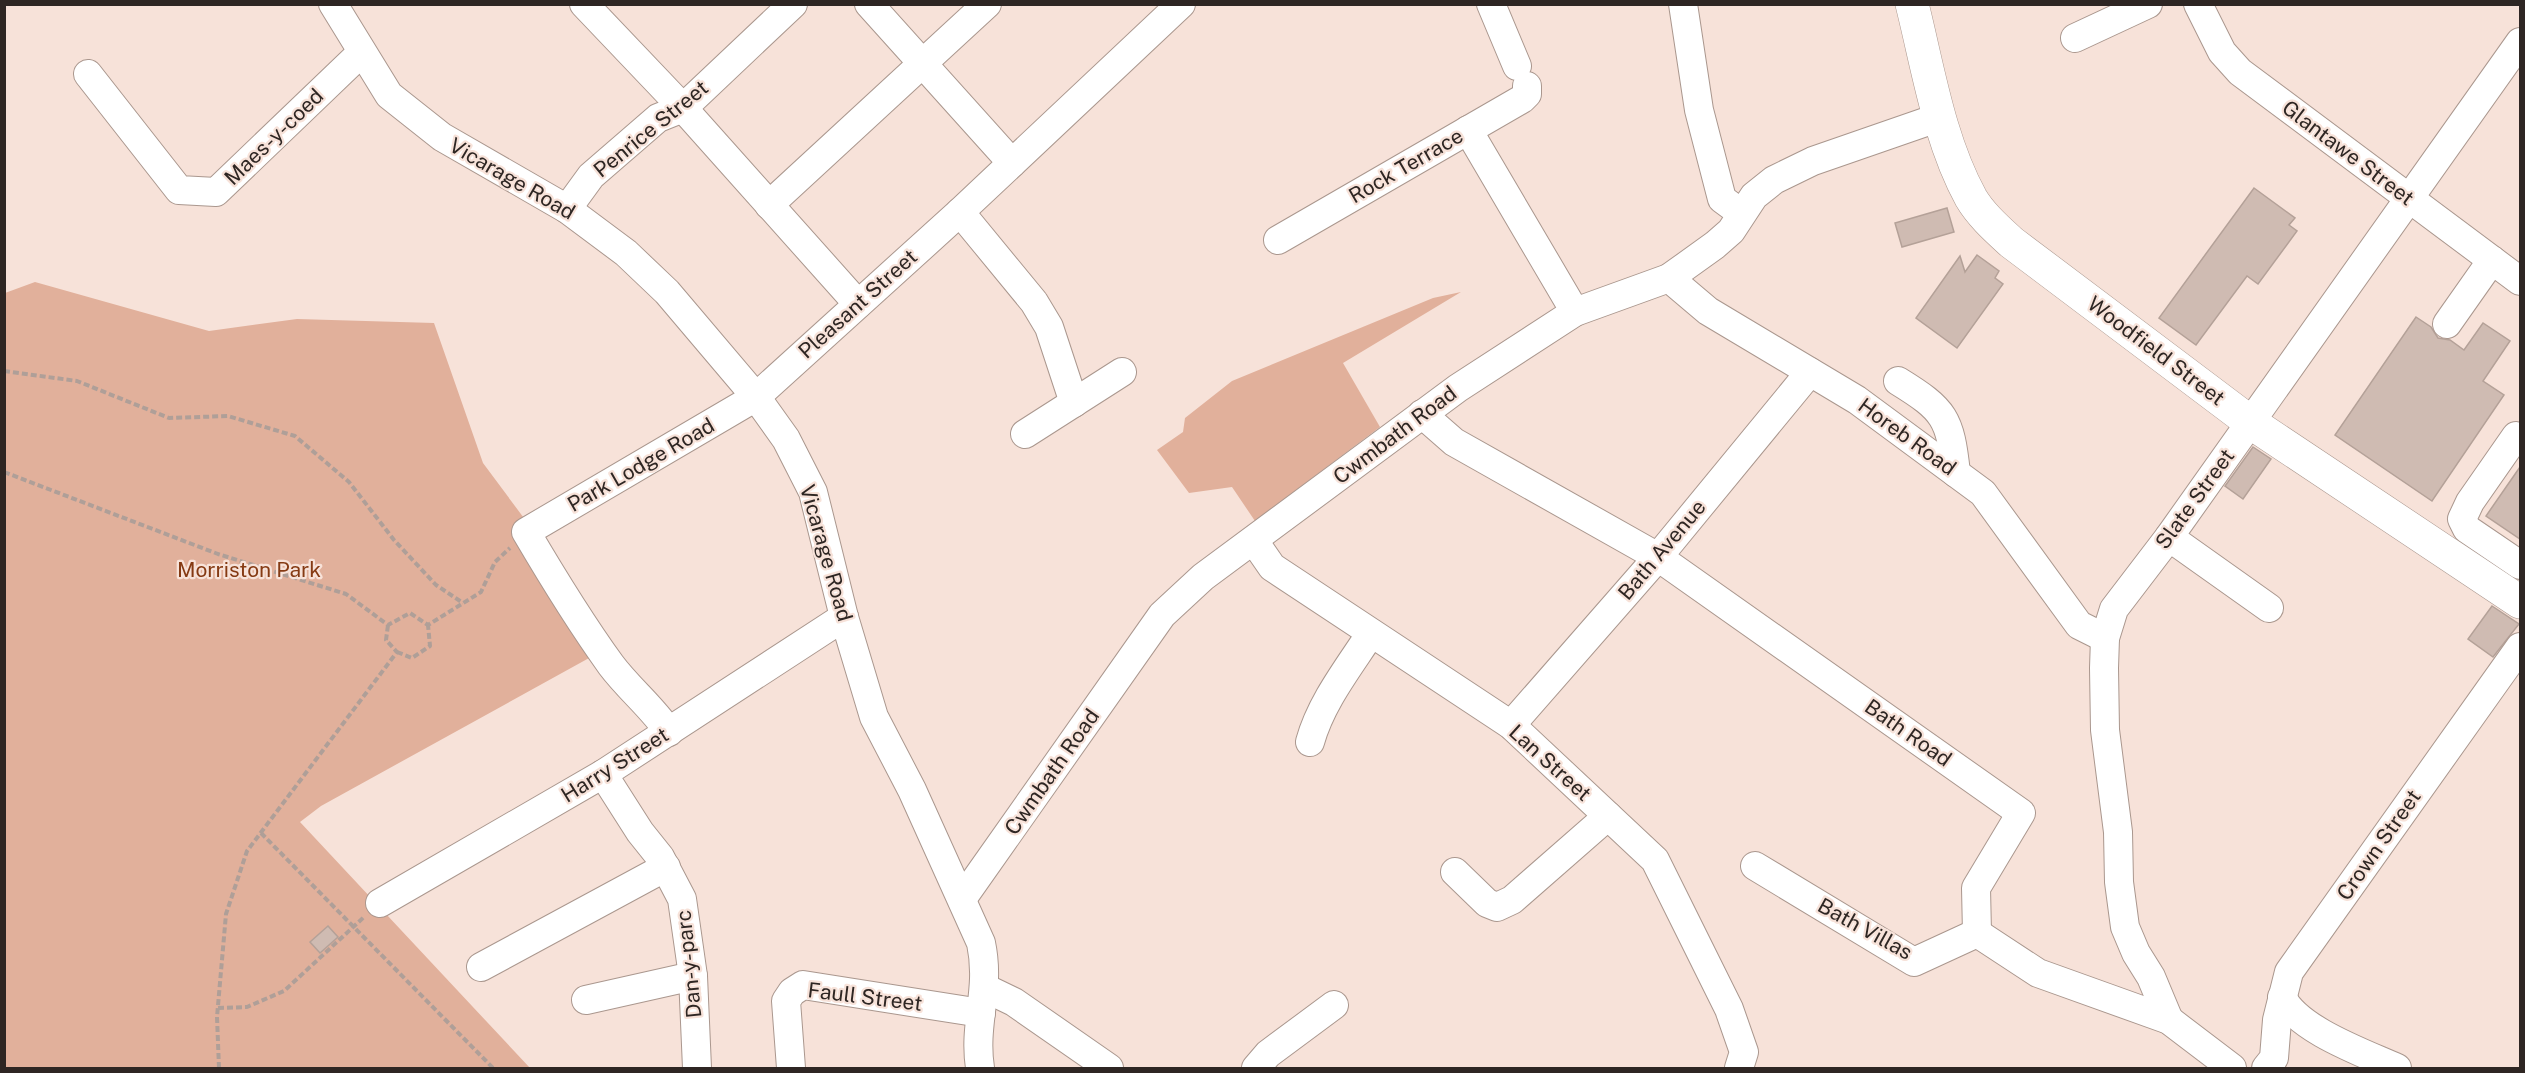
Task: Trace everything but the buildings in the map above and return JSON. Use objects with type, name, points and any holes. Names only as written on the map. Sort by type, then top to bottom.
[{"type":"main road","name":"Woodfield Street","points":[[1912,4],[1940,117],[1972,199],[1987,219],[2011,242],[2250,422],[2520,602]]},
{"type":"street","name":"Vicarage Road","points":[[333,4],[361,53],[389,95],[442,137],[567,208],[626,253],[667,292],[756,397],[786,439],[813,492],[844,617],[874,717],[912,790],[981,943],[987,968],[978,1051],[980,1068]]},
{"type":"street","points":[[584,4],[683,108],[858,304]]},
{"type":"street","name":"Penrice Street","points":[[567,208],[591,176],[658,118],[683,108],[793,4]]},
{"type":"street","points":[[869,4],[1012,163],[1181,4]]},
{"type":"street","points":[[769,205],[987,4]]},
{"type":"street","name":"Rock Terrace","points":[[1278,240],[1527,94],[1522,76],[1491,4]]},
{"type":"street","points":[[1683,4],[1699,110],[1722,199],[1741,213]]},
{"type":"street","points":[[2075,38],[2148,4]]},
{"type":"street","name":"Glantawe Street","points":[[2199,4],[2222,52],[2241,72],[2520,281]]},
{"type":"street","name":"Slate Street","points":[[2169,1020],[2125,927],[2119,882],[2118,832],[2105,730],[2105,638],[2114,609],[2169,537],[2520,42]]},
{"type":"street","name":"Maes-y-coed","points":[[88,74],[178,190],[216,192],[361,53]]},
{"type":"street","name":"Cwmbath Road","points":[[962,899],[1162,615],[1203,577],[1458,388],[1575,312],[1669,278],[1731,231],[1754,196],[1774,180],[1813,160],[1940,117]]},
{"type":"street","points":[[1468,130],[1575,312]]},
{"type":"street","name":"Pleasant Street","points":[[756,397],[1012,163]]},
{"type":"street","points":[[960,212],[1034,302],[1049,327],[1074,403]]},
{"type":"street","points":[[2447,324],[2492,260]]},
{"type":"street","name":"Horeb Road","points":[[1669,278],[1708,311],[1857,400],[1983,493],[2079,625],[2105,638]]},
{"type":"street","points":[[1025,434],[1122,372]]},
{"type":"street","name":"Bath Avenue","points":[[1511,726],[1658,557],[1810,372]]},
{"type":"street","points":[[1898,381],[1924,397],[1941,413],[1951,433],[1956,472]]},
{"type":"street","name":"Park Lodge Road","points":[[526,532],[756,397]]},
{"type":"street","name":"Bath Road","points":[[1422,414],[1454,442],[1658,557],[2021,813],[1976,888],[1977,933]]},
{"type":"street","points":[[2516,436],[2470,502],[2462,519],[2467,529],[2520,565]]},
{"type":"street","points":[[526,532],[557,586],[612,667],[657,715],[669,732]]},
{"type":"street","points":[[2169,537],[2269,608]]},
{"type":"street","name":"Lan Street","points":[[1254,541],[1272,567],[1511,726],[1655,860],[1729,1009],[1744,1052],[1739,1068]]},
{"type":"street","name":"Harry Street","points":[[380,903],[603,774],[844,617]]},
{"type":"street","points":[[1310,742],[1316,722],[1330,696],[1371,633]]},
{"type":"street","name":"Crown Street","points":[[2270,1063],[2289,972],[2520,647]]},
{"type":"street","name":"Dan-y-parc","points":[[603,774],[666,867],[682,899],[693,976],[697,1068]]},
{"type":"street","points":[[1455,872],[1487,903],[1497,907],[1512,900],[1608,816]]},
{"type":"street","name":"Bath Villas","points":[[1755,866],[1914,962],[1977,933]]},
{"type":"street","points":[[481,967],[666,867]]},
{"type":"street","points":[[1977,933],[2038,973],[2169,1020],[2232,1068]]},
{"type":"street","points":[[586,1000],[693,976]]},
{"type":"street","name":"Faull Street","points":[[791,1068],[786,1001],[792,992],[803,985],[983,1000]]},
{"type":"street","points":[[2282,997],[2287,1007],[2306,1023],[2397,1068]]},
{"type":"street","points":[[983,1000],[1014,1002],[1109,1068]]},
{"type":"street","points":[[1256,1068],[1268,1053],[1334,1005]]},
{"type":"path","points":[[4,371],[78,381],[169,418],[228,416],[296,436],[349,482],[394,540],[436,585],[463,603]]},
{"type":"path","points":[[4,472],[218,554],[346,594],[388,625]]},
{"type":"path","points":[[428,625],[481,592],[495,562],[526,532]]},
{"type":"path","points":[[388,625],[410,613],[428,625]]},
{"type":"path","points":[[388,625],[386,640],[398,652],[412,658],[430,646],[428,625]]},
{"type":"path","points":[[219,1068],[217,1008],[226,914],[247,851],[398,652]]},
{"type":"path","points":[[261,833],[493,1068]]},
{"type":"path","points":[[217,1008],[247,1007],[284,991],[354,925]]},
{"type":"green space","name":"Morriston Park","points":[[35,282],[209,331],[297,319],[434,323],[483,463],[535,533],[609,647],[321,806],[300,822],[530,1068],[5,1068],[5,293]]},
{"type":"green space","points":[[1461,292],[1343,363],[1380,427],[1255,521],[1232,487],[1189,493],[1157,450],[1183,432],[1185,418],[1232,381],[1433,298]]}]
